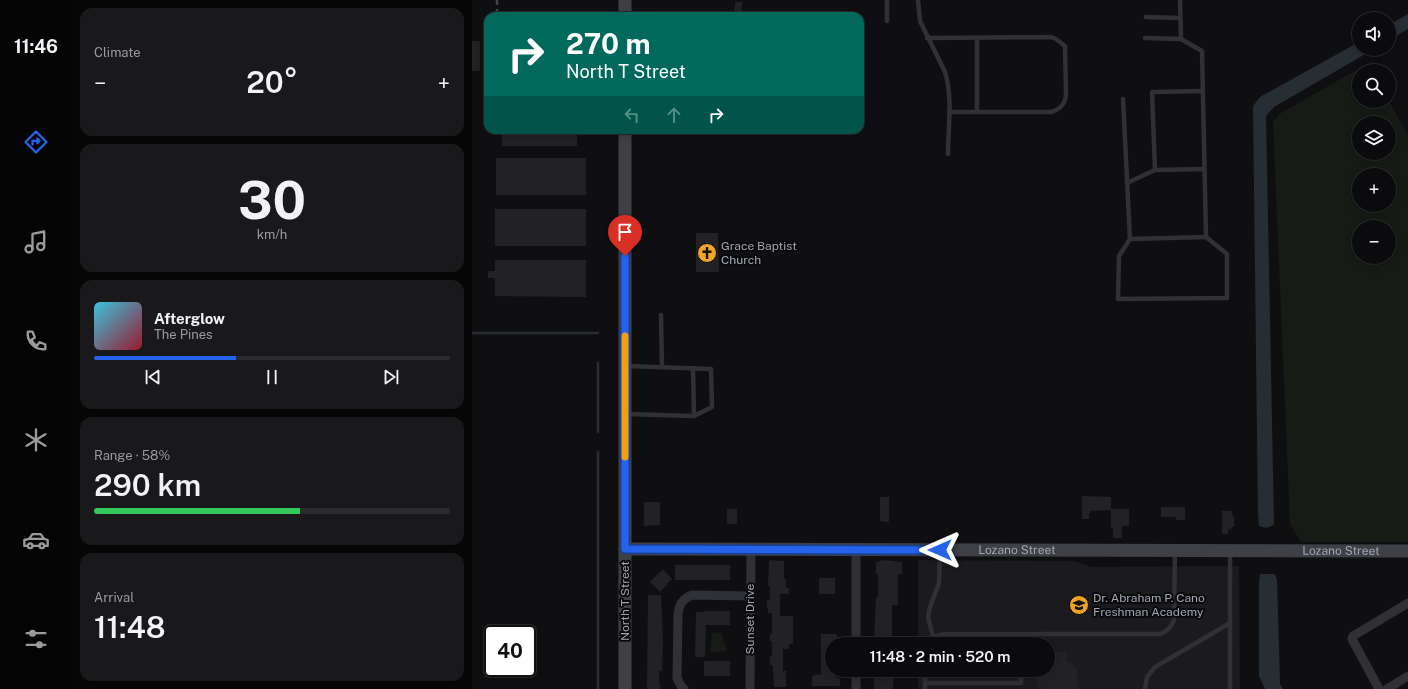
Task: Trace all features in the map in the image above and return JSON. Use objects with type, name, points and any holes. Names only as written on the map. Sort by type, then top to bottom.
[{"type":"street","points":[[625,0],[625,12]]},
{"type":"street","name":"North T Street","points":[[625,134],[625,689]]},
{"type":"street","name":"Lozano Street","points":[[625,549],[1408,551]]},
{"type":"street","name":"Sunset Drive","points":[[750,689],[751,550]]},
{"type":"street","points":[[856,550],[856,637]]},
{"type":"street","points":[[684,689],[681,686],[677,674],[678,615],[679,607],[682,601],[686,597],[692,595],[750,596]]},
{"type":"street","points":[[1379,689],[1352,639],[1353,636],[1408,603]]},
{"type":"street","points":[[1386,689],[1408,676]]},
{"type":"street","points":[[856,677],[856,689]]},
{"type":"lane","points":[[887,0],[887,21]]},
{"type":"lane","points":[[918,0],[920,21],[948,80],[948,154]]},
{"type":"lane","points":[[1180,0],[1181,39]]},
{"type":"lane","points":[[1146,17],[1180,18]]},
{"type":"lane","points":[[927,38],[1051,37],[1062,42],[1065,46],[1066,101],[1057,110],[1052,112],[949,112]]},
{"type":"lane","points":[[977,38],[977,112]]},
{"type":"lane","points":[[1144,38],[1181,39],[1202,51],[1206,237]]},
{"type":"lane","points":[[1155,170],[1152,92],[1203,91]]},
{"type":"lane","points":[[1123,99],[1130,239],[1119,256],[1118,299],[1227,298],[1227,254],[1206,237],[1130,239]]},
{"type":"lane","points":[[1127,183],[1155,170],[1204,169]]},
{"type":"lane","points":[[661,315],[662,367]]},
{"type":"lane","points":[[625,366],[711,369],[712,392],[712,407],[694,416],[625,414]]},
{"type":"lane","points":[[693,368],[694,416]]},
{"type":"lane","points":[[940,550],[939,583],[928,617],[933,637],[945,634],[1160,634],[1171,626],[1174,620],[1175,551]]},
{"type":"lane","points":[[1230,551],[1230,689]]},
{"type":"lane","points":[[1145,689],[1148,677],[1155,667],[1230,623]]},
{"type":"lane","points":[[925,677],[925,689]]},
{"type":"lane","points":[[925,683],[1021,683],[1021,677]]},
{"type":"shaded area","points":[[1408,14],[1408,29],[1396,36],[1396,21]]},
{"type":"shaded area","points":[[1352,46],[1352,56],[1362,56],[1274,107],[1266,116],[1274,525],[1266,528],[1259,526],[1258,514],[1253,106],[1260,97]]},
{"type":"shaded area","points":[[1352,73],[1352,108],[1393,108],[1408,136],[1408,542],[1301,542],[1290,524],[1273,122],[1281,113]]},
{"type":"shaded area","name":"Dr. Abraham P. Cano Freshman Academy","points":[[918,560],[1074,561],[1091,567],[1239,566],[1240,689],[918,689],[918,677],[1055,677],[1055,637],[918,637]]},
{"type":"shaded area","points":[[1260,574],[1275,574],[1277,580],[1280,684],[1283,689],[1265,689],[1259,676]]},
{"type":"shaded area","points":[[721,632],[727,649],[726,651],[710,653],[712,633]]},
{"type":"building","points":[[735,2],[742,2],[742,12],[734,12]]},
{"type":"building","points":[[472,41],[480,41],[480,71],[472,71]]},
{"type":"building","points":[[502,134],[577,134],[577,146],[502,146]]},
{"type":"building","points":[[496,158],[586,158],[586,195],[496,195]]},
{"type":"building","points":[[495,209],[586,209],[586,246],[495,246]]},
{"type":"building","name":"Grace Baptist Church","points":[[696,233],[718,233],[719,272],[696,272]]},
{"type":"building","points":[[495,260],[586,260],[586,297],[495,296],[495,278],[488,278],[488,271],[495,271]]},
{"type":"building","points":[[1082,496],[1111,497],[1111,509],[1129,509],[1129,526],[1122,526],[1122,538],[1113,538],[1113,527],[1111,527],[1111,510],[1090,511],[1089,519],[1082,519]]},
{"type":"building","points":[[880,497],[889,497],[888,522],[880,521]]},
{"type":"building","points":[[644,502],[660,502],[660,525],[644,526]]},
{"type":"building","points":[[1161,507],[1185,507],[1185,520],[1176,520],[1176,517],[1161,517]]},
{"type":"building","points":[[727,509],[737,509],[737,524],[727,524]]},
{"type":"building","points":[[1222,511],[1232,511],[1232,515],[1234,517],[1234,527],[1231,527],[1231,530],[1228,529],[1228,534],[1222,534]]},
{"type":"building","points":[[769,560],[784,561],[784,579],[786,579],[786,588],[789,588],[789,594],[780,594],[780,616],[793,616],[793,644],[789,644],[789,649],[783,649],[783,671],[786,671],[786,687],[774,687],[773,669],[772,665],[770,665],[770,656],[772,656],[772,641],[770,641],[770,634],[772,634],[772,613],[768,613],[767,607],[767,600],[770,600],[770,586],[768,586]]},
{"type":"building","points":[[884,560],[902,562],[902,574],[898,574],[898,605],[892,605],[892,637],[874,637],[876,597],[878,597],[878,574],[876,574],[876,562]]},
{"type":"building","points":[[675,565],[730,565],[730,580],[675,580]]},
{"type":"building","points":[[663,569],[672,579],[660,592],[650,582]]},
{"type":"building","points":[[819,578],[835,578],[835,594],[819,594]]},
{"type":"building","points":[[648,595],[661,595],[663,641],[662,671],[659,671],[660,689],[647,689]]},
{"type":"building","points":[[730,611],[730,625],[706,625],[705,657],[695,657],[696,612]]},
{"type":"building","points":[[821,634],[837,634],[837,637],[825,637],[825,677],[840,678],[840,686],[812,686],[812,676],[815,676],[815,674],[821,675]]},
{"type":"building","points":[[1055,652],[1067,652],[1067,663],[1072,663],[1074,667],[1077,667],[1077,682],[1079,689],[1042,689],[1042,687],[1037,687],[1037,677],[1055,677]]},
{"type":"building","points":[[704,661],[730,661],[730,676],[704,676]]},
{"type":"building","points":[[874,677],[894,677],[893,689],[874,689]]},
{"type":"waterway","points":[[472,333],[598,333]]},
{"type":"waterway","points":[[598,363],[598,432]]},
{"type":"waterway","points":[[598,452],[598,689]]},
{"type":"railway","points":[[497,0],[497,12]]},
{"type":"slow traffic","points":[[625,336],[625,457]]},
{"type":"place","name":"Grace Baptist Church","points":[[707,253]]},
{"type":"place","name":"Dr. Abraham P. Cano Freshman Academy","points":[[1079,605]]},
{"type":"route","points":[[625,256],[625,549],[940,550]]}]
